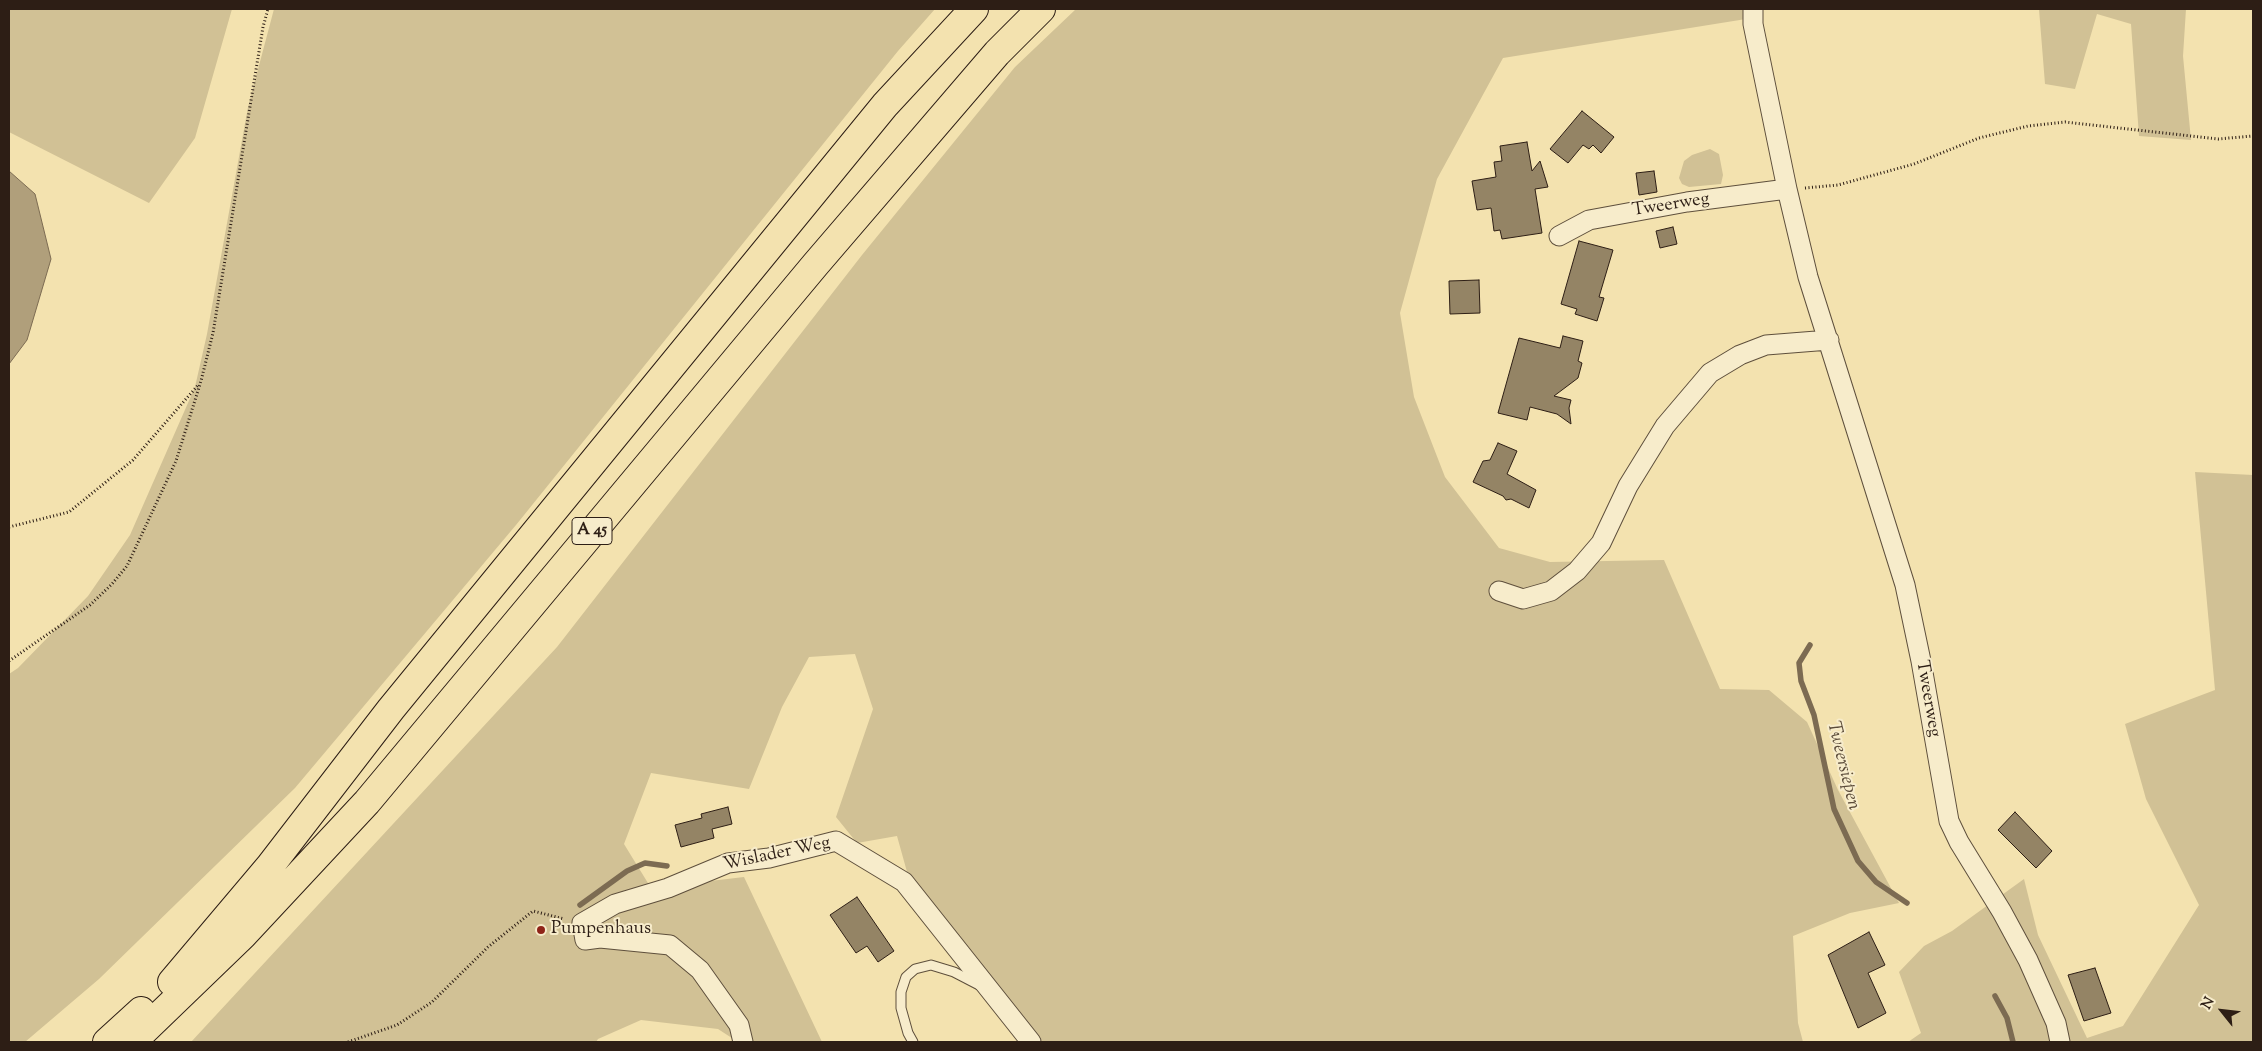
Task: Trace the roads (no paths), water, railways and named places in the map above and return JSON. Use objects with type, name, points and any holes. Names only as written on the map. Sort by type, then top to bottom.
[{"type":"highway","name":"A 45","points":[[107,1042],[175,979],[263,874],[391,709],[886,105],[974,9]]},
{"type":"highway","name":"A 45","points":[[132,1042],[242,936],[367,802],[815,265],[997,53],[1041,9]]},
{"type":"street","name":"Tweerweg","points":[[1753,9],[1753,24],[1787,189],[1808,277],[1905,585],[1921,661],[1949,821],[1959,842],[2002,912],[2028,960],[2056,1024],[2060,1042]]},
{"type":"street","name":"Tweerweg","points":[[1559,236],[1588,220],[1687,202],[1787,189]]},
{"type":"street","points":[[1499,591],[1523,599],[1551,591],[1577,571],[1602,544],[1628,486],[1665,426],[1710,373],[1740,355],[1766,345],[1829,340]]},
{"type":"street","name":"Wislader Weg","points":[[743,1042],[739,1025],[700,970],[670,945],[600,938],[585,940],[582,923],[615,904],[668,888],[728,862],[769,858],[836,841],[904,882],[1031,1042]]},
{"type":"lane","points":[[997,53],[1047,9]]},
{"type":"lane","points":[[886,105],[938,33]]},
{"type":"lane","points":[[913,1042],[908,1033],[901,1008],[901,992],[906,977],[915,969],[931,964],[954,972],[990,990]]},
{"type":"waterway","name":"Tweersiepen","points":[[1810,645],[1799,663],[1801,681],[1814,715],[1834,809],[1858,861],[1876,882],[1907,903]]},
{"type":"waterway","points":[[580,905],[627,871],[645,863],[667,866]]},
{"type":"waterway","name":"Tweersiepen","points":[[1995,996],[2007,1018],[2013,1042]]},
{"type":"place","name":"Pumpenhaus","points":[[541,930]]}]
